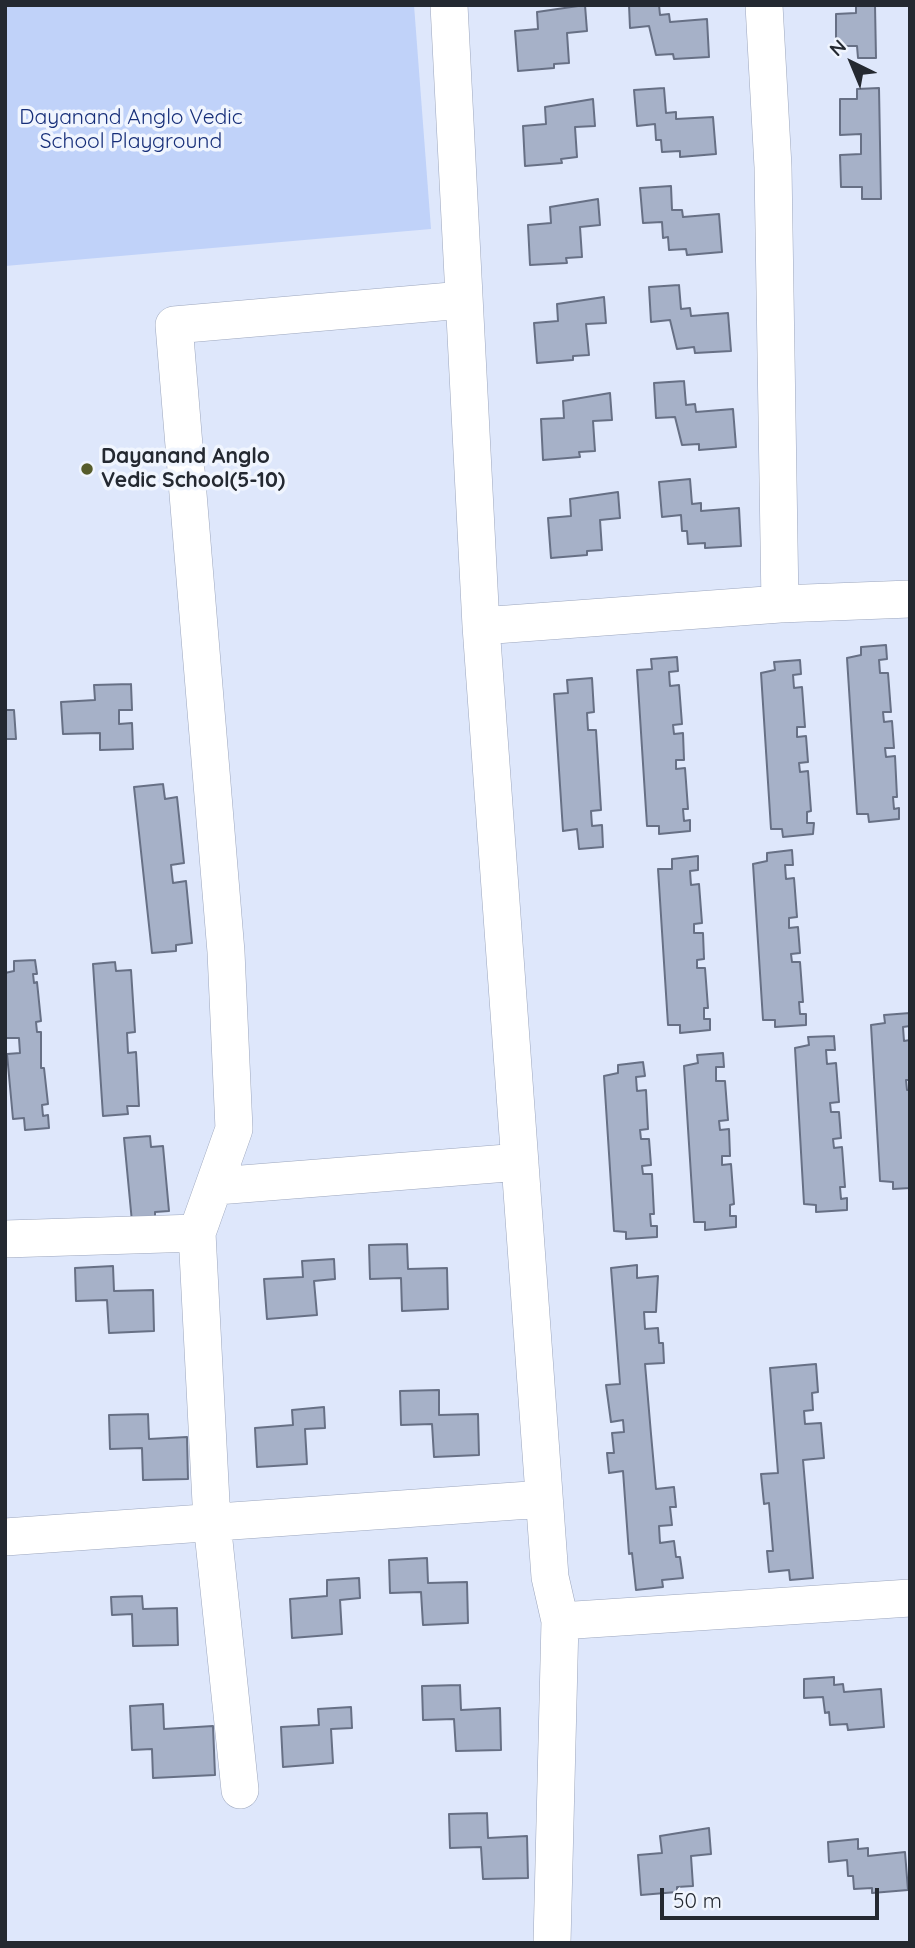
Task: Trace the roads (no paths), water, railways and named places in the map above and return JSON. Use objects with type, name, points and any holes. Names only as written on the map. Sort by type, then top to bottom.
[{"type":"street","points":[[449,5],[481,626],[550,1577],[560,1621],[552,1943]]},
{"type":"street","points":[[764,5],[773,167],[780,604]]},
{"type":"street","points":[[240,1790],[212,1522],[197,1233],[217,1186],[234,1129],[226,952],[174,325],[463,300]]},
{"type":"street","points":[[481,626],[780,604],[910,599]]},
{"type":"street","points":[[217,1186],[520,1162]]},
{"type":"street","points":[[5,1239],[197,1233]]},
{"type":"street","points":[[5,1537],[544,1499]]},
{"type":"street","points":[[560,1621],[910,1598]]},
{"type":"place","name":"Dayanand Anglo Vedic School(5-10)","points":[[87,469]]},
{"type":"park label","name":"Dayanand Anglo Vedic School Playground","points":[[131,130]]}]
